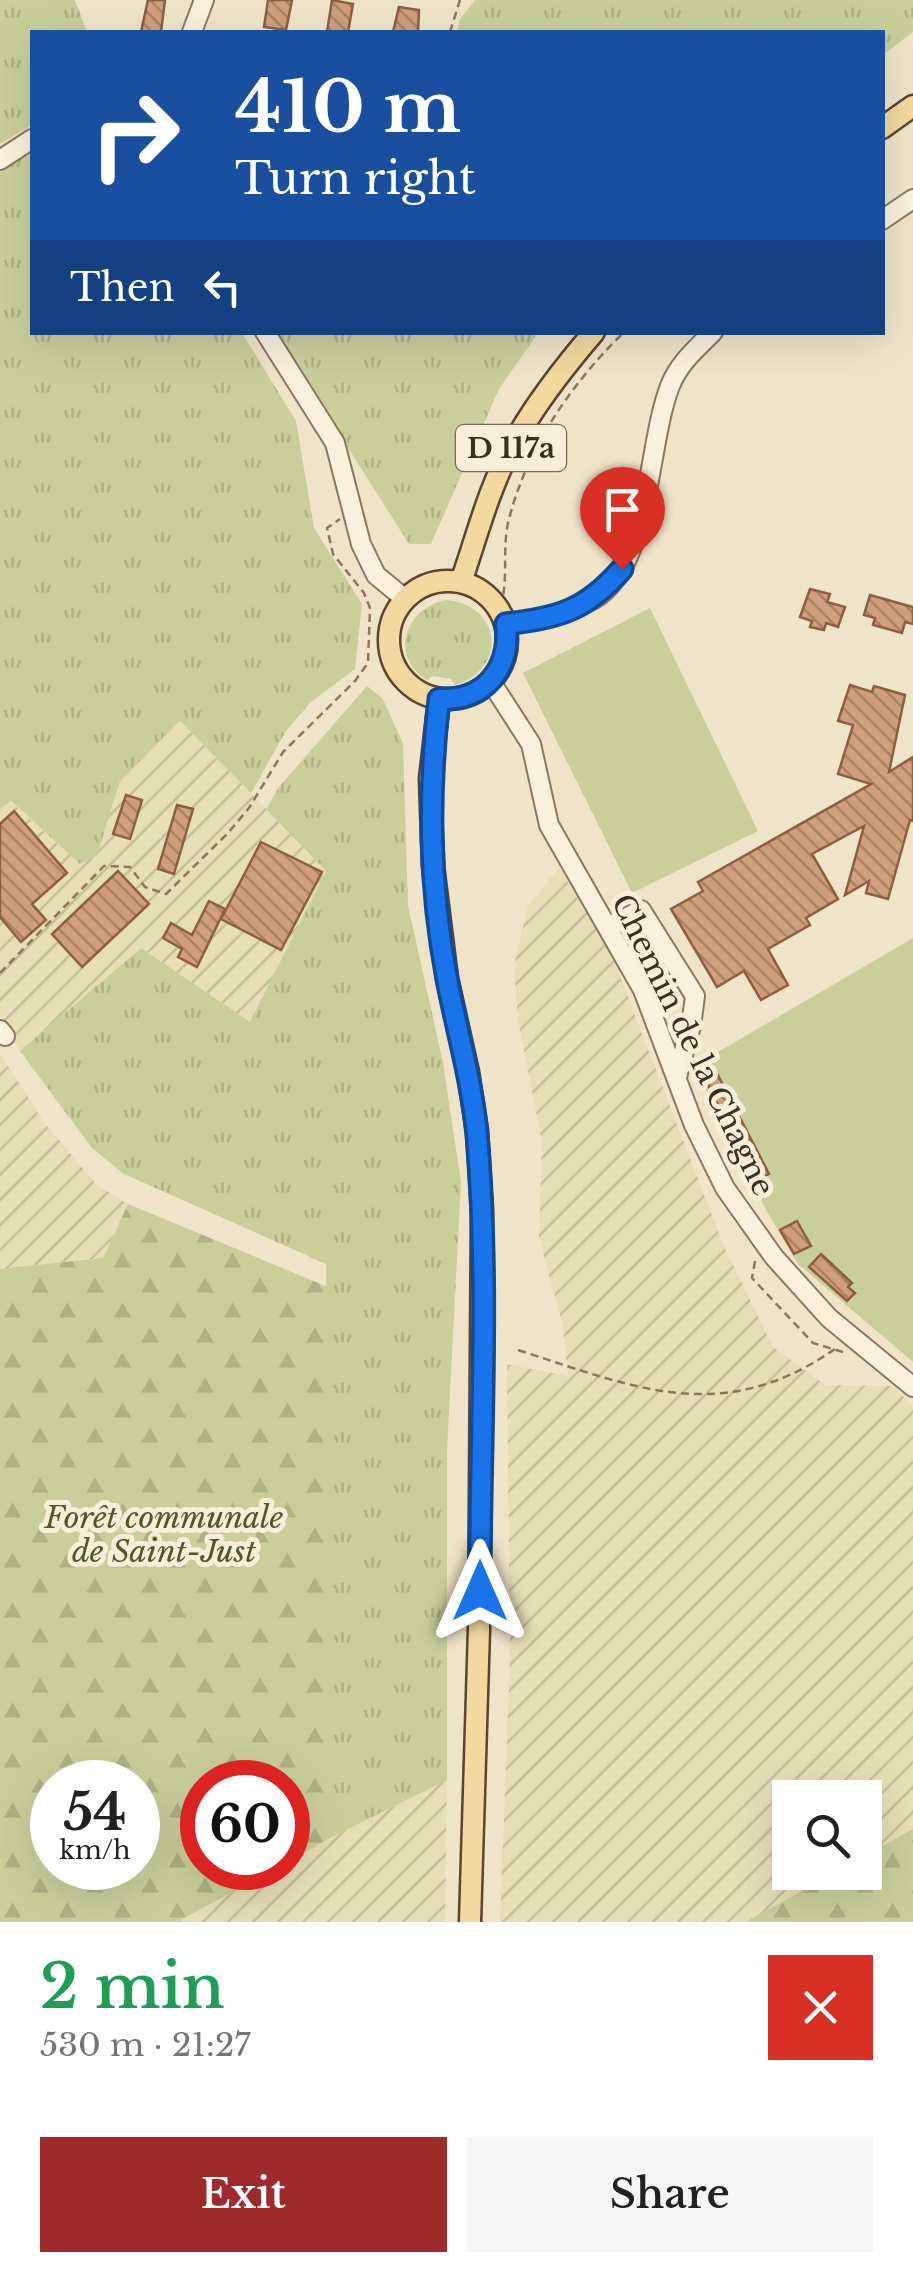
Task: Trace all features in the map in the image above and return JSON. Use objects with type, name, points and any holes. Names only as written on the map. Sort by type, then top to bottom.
[{"type":"main road","points":[[885,126],[913,106]]},
{"type":"main road","name":"D 117a","points":[[461,582],[512,445],[561,370],[591,335]]},
{"type":"main road","points":[[461,582],[488,596],[502,616],[508,644],[503,664],[491,682],[467,696],[439,699],[413,688],[402,678],[390,652],[390,624],[405,599],[430,583],[461,582]]},
{"type":"main road","points":[[439,699],[430,779],[432,866],[447,978],[477,1131],[482,1210],[479,1629],[470,1922]]},
{"type":"street","points":[[192,30],[199,4]]},
{"type":"street","points":[[0,160],[30,140]]},
{"type":"street","points":[[885,218],[913,199]]},
{"type":"street","points":[[267,335],[335,443],[361,544],[376,574],[405,599]]},
{"type":"street","points":[[502,616],[548,619],[597,598],[622,569],[637,531],[671,384],[686,357],[710,335]]},
{"type":"street","name":"Chemin de la Chagne","points":[[491,682],[531,744],[549,824],[643,990],[694,1125],[725,1188],[758,1235],[829,1318],[913,1388]]},
{"type":"street","points":[[608,926],[641,910],[695,996],[676,1078]]},
{"type":"path","points":[[451,30],[460,0]]},
{"type":"path","points":[[502,616],[508,524],[532,458],[569,394],[621,335]]},
{"type":"path","points":[[0,973],[104,866],[130,868],[145,887],[166,894],[249,808],[283,752],[355,681],[368,662],[370,608],[364,593],[333,554],[328,528],[353,510]]},
{"type":"path","points":[[758,1235],[752,1278],[813,1342],[848,1354]]},
{"type":"path","points":[[518,1350],[630,1386],[690,1396],[770,1386],[835,1350]]},
{"type":"shaded area","points":[[181,721],[326,871],[250,1023],[141,948],[20,1051],[0,1016],[0,809],[10,801],[79,863],[97,856],[120,781]]},
{"type":"shaded area","points":[[559,868],[610,950],[723,1244],[773,1347],[825,1385],[891,1386],[913,1405],[913,1829],[882,1846],[882,1780],[772,1780],[772,1890],[804,1890],[745,1922],[500,1922],[510,1660],[507,1364],[568,1376],[563,1326],[539,1238],[542,1142],[518,1020],[514,965],[528,906]]},
{"type":"shaded area","points":[[0,1053],[43,1121],[97,1185],[128,1204],[103,1258],[0,1270]]},
{"type":"shaded area","points":[[447,1780],[445,1922],[177,1922],[236,1890],[310,1890],[310,1849]]},
{"type":"green space","points":[[0,0],[75,0],[86,30],[30,30],[30,126],[0,144]]},
{"type":"green space","points":[[475,0],[913,0],[913,32],[885,53],[885,30],[457,30],[460,19]]},
{"type":"green space","points":[[30,151],[30,335],[243,335],[296,421],[314,528],[362,604],[355,669],[311,702],[286,731],[251,793],[180,721],[120,781],[97,856],[80,864],[11,801],[0,809],[0,171]]},
{"type":"green space","points":[[276,335],[537,335],[499,389],[431,544],[409,544]]},
{"type":"green space","points":[[446,600],[464,604],[478,613],[491,638],[484,666],[455,685],[451,679],[433,676],[427,680],[415,670],[406,646],[407,634],[420,612]]},
{"type":"green space","points":[[650,608],[758,831],[632,893],[523,673]]},
{"type":"green space","points":[[367,686],[383,699],[403,744],[408,905],[443,1063],[461,1182],[447,1450],[447,1780],[330,1838],[326,1264],[124,1174],[92,1148],[20,1051],[141,948],[250,1022],[326,871],[266,809],[279,787]]},
{"type":"green space","points":[[913,938],[913,1362],[798,1264],[766,1210],[694,1066]]},
{"type":"green space","name":"Forêt communale de Saint-Just","points":[[128,1204],[328,1287],[330,1838],[310,1849],[310,1760],[180,1760],[180,1890],[236,1890],[177,1922],[0,1922],[0,1269],[103,1258]]},
{"type":"green space","points":[[913,1829],[913,1922],[745,1922],[804,1890],[882,1890],[882,1846]]},
{"type":"building","points":[[148,0],[165,0],[161,30],[141,30]]},
{"type":"building","points":[[268,0],[292,0],[286,30],[264,27]]},
{"type":"building","points":[[332,0],[353,4],[348,30],[327,30]]},
{"type":"building","points":[[399,7],[419,10],[418,30],[393,30]]},
{"type":"building","points":[[810,589],[830,594],[827,602],[845,607],[838,627],[826,623],[824,630],[810,627],[812,621],[800,617]]},
{"type":"building","points":[[870,595],[913,607],[913,624],[905,622],[902,633],[873,625],[875,618],[864,615]]},
{"type":"building","points":[[850,685],[872,692],[874,686],[905,695],[889,772],[913,757],[913,821],[910,820],[888,899],[866,893],[869,881],[845,895],[864,826],[812,854],[838,899],[806,918],[810,925],[768,949],[788,985],[761,1000],[744,971],[717,987],[671,909],[703,891],[698,882],[871,784],[838,774],[853,725],[838,721]]},
{"type":"building","points":[[126,795],[142,800],[130,839],[113,834]]},
{"type":"building","points":[[177,805],[193,809],[174,874],[158,869]]},
{"type":"building","points":[[14,811],[67,873],[32,904],[46,920],[21,942],[0,917],[0,824]]},
{"type":"building","points":[[261,842],[322,872],[281,950],[221,919]]},
{"type":"building","points":[[118,871],[149,904],[82,967],[52,934]]},
{"type":"building","points":[[209,901],[225,909],[197,967],[178,957],[182,949],[163,938],[171,923],[192,935]]},
{"type":"building","points":[[710,1060],[769,1174],[757,1180],[698,1066]]},
{"type":"building","points":[[797,1221],[811,1246],[794,1254],[780,1230]]},
{"type":"building","points":[[821,1254],[852,1283],[848,1287],[855,1293],[847,1301],[809,1267]]},
{"type":"route","points":[[480,1591],[482,1210],[477,1131],[447,978],[432,866],[430,779],[439,699],[467,696],[491,682],[503,664],[508,644],[506,624],[548,619],[597,598],[622,569]]}]
